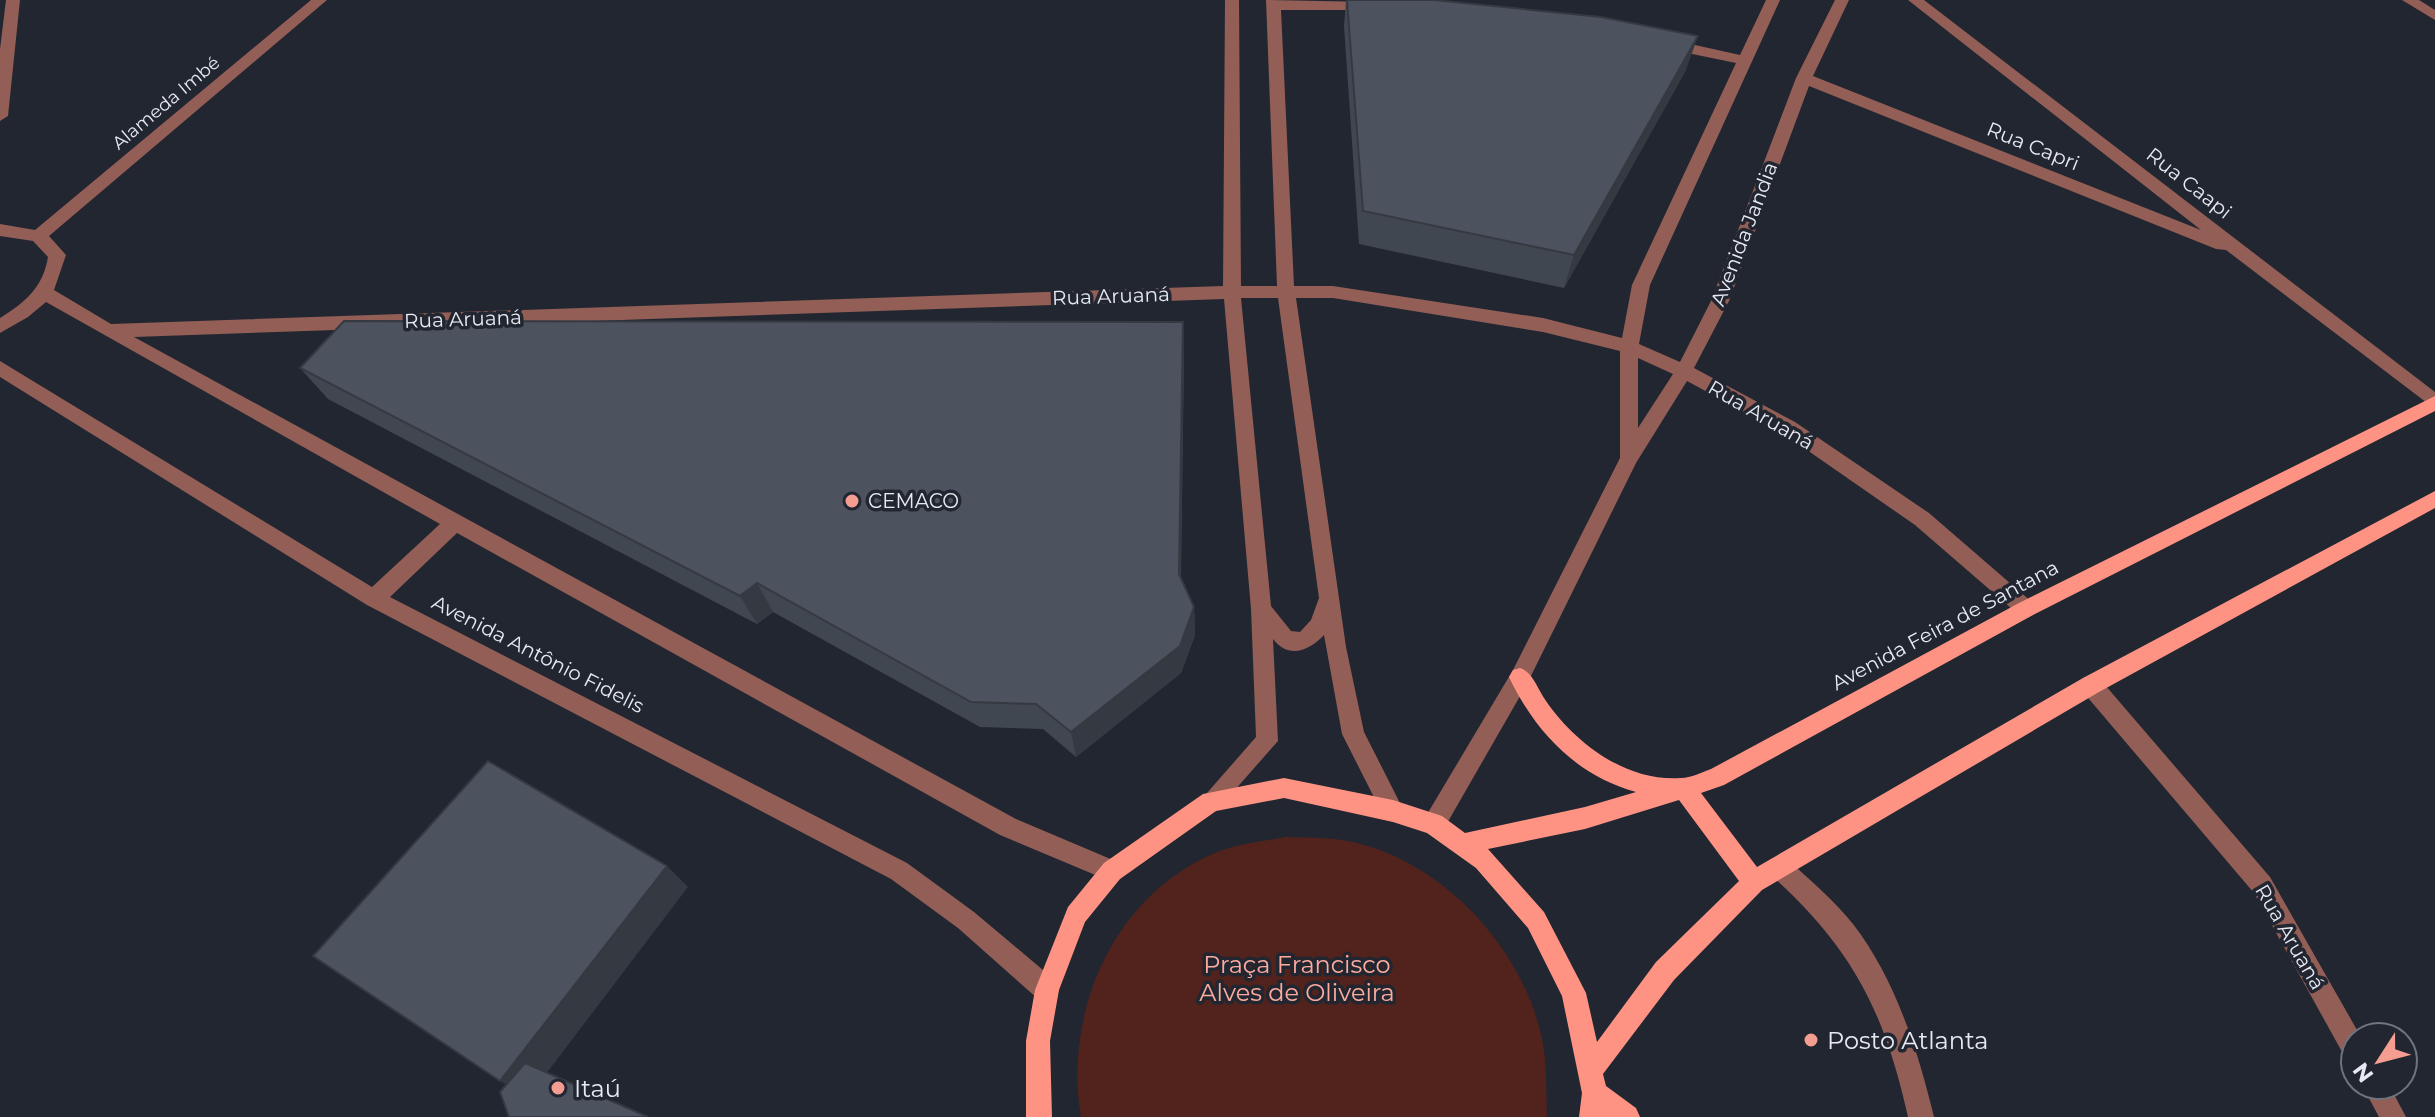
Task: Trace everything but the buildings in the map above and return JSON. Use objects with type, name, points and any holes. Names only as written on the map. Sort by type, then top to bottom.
[{"type":"main road","name":"Avenida Feira de Santana","points":[[1463,844],[1585,818],[1716,778],[2026,609],[2435,402]]},
{"type":"main road","points":[[1593,1094],[1665,971],[1754,882],[2091,685],[2435,499]]},
{"type":"main road","points":[[1520,677],[1537,710],[1562,738],[1592,761],[1622,777],[1684,789],[1754,882]]},
{"type":"main road","points":[[1037,1114],[1038,1041],[1047,990],[1076,915],[1112,871],[1211,801],[1284,788],[1393,811],[1434,824],[1484,860],[1536,920],[1574,993],[1593,1094],[1627,1117]]},
{"type":"street","points":[[0,116],[13,0]]},
{"type":"street","name":"Alameda Imbé","points":[[38,236],[320,0]]},
{"type":"street","points":[[1211,801],[1267,741],[1261,609],[1232,292],[1232,0]]},
{"type":"street","name":"Avenida Jandia","points":[[1629,459],[1629,347],[1641,285],[1773,0]]},
{"type":"street","name":"Avenida Jandia","points":[[1434,824],[1520,677],[1629,459],[1684,371],[1720,301],[1804,78],[1842,0]]},
{"type":"street","name":"Rua Caapi","points":[[1915,0],[2435,402]]},
{"type":"street","points":[[2409,0],[2435,16]]},
{"type":"street","points":[[1393,811],[1353,734],[1329,599],[1286,291],[1273,2],[1394,6]]},
{"type":"street","points":[[1651,41],[1743,60]]},
{"type":"street","name":"Rua Capri","points":[[1804,78],[2245,254]]},
{"type":"street","points":[[0,230],[38,236],[57,255],[55,280],[30,307],[0,326]]},
{"type":"street","points":[[44,292],[1008,827],[1112,871]]},
{"type":"street","name":"Rua Aruaná","points":[[110,331],[1232,292],[1333,292],[1543,325],[1629,347],[1684,371],[1788,427],[1910,511],[2026,609]]},
{"type":"street","name":"Avenida Antônio Fidelis","points":[[0,368],[374,599],[899,871],[966,920],[1047,990]]},
{"type":"street","points":[[374,599],[456,521]]},
{"type":"street","points":[[1261,609],[1285,639],[1304,642],[1320,625],[1329,599]]},
{"type":"street","name":"Rua Aruaná","points":[[2091,685],[2262,885],[2339,1022]]},
{"type":"street","points":[[1779,867],[1823,907],[1858,953],[1887,1015],[1917,1094],[1921,1117]]},
{"type":"green space","name":"Praça Francisco Alves de Oliveira","points":[[1286,837],[1345,840],[1387,853],[1419,869],[1476,916],[1500,945],[1534,1009],[1543,1044],[1547,1117],[1081,1117],[1077,1077],[1080,1036],[1089,997],[1104,960],[1125,925],[1151,895],[1183,870],[1228,848]]},
{"type":"place","name":"CEMACO","points":[[852,501]]},
{"type":"place","name":"Posto Atlanta","points":[[1811,1040]]},
{"type":"place","name":"Itaú","points":[[558,1088]]}]
